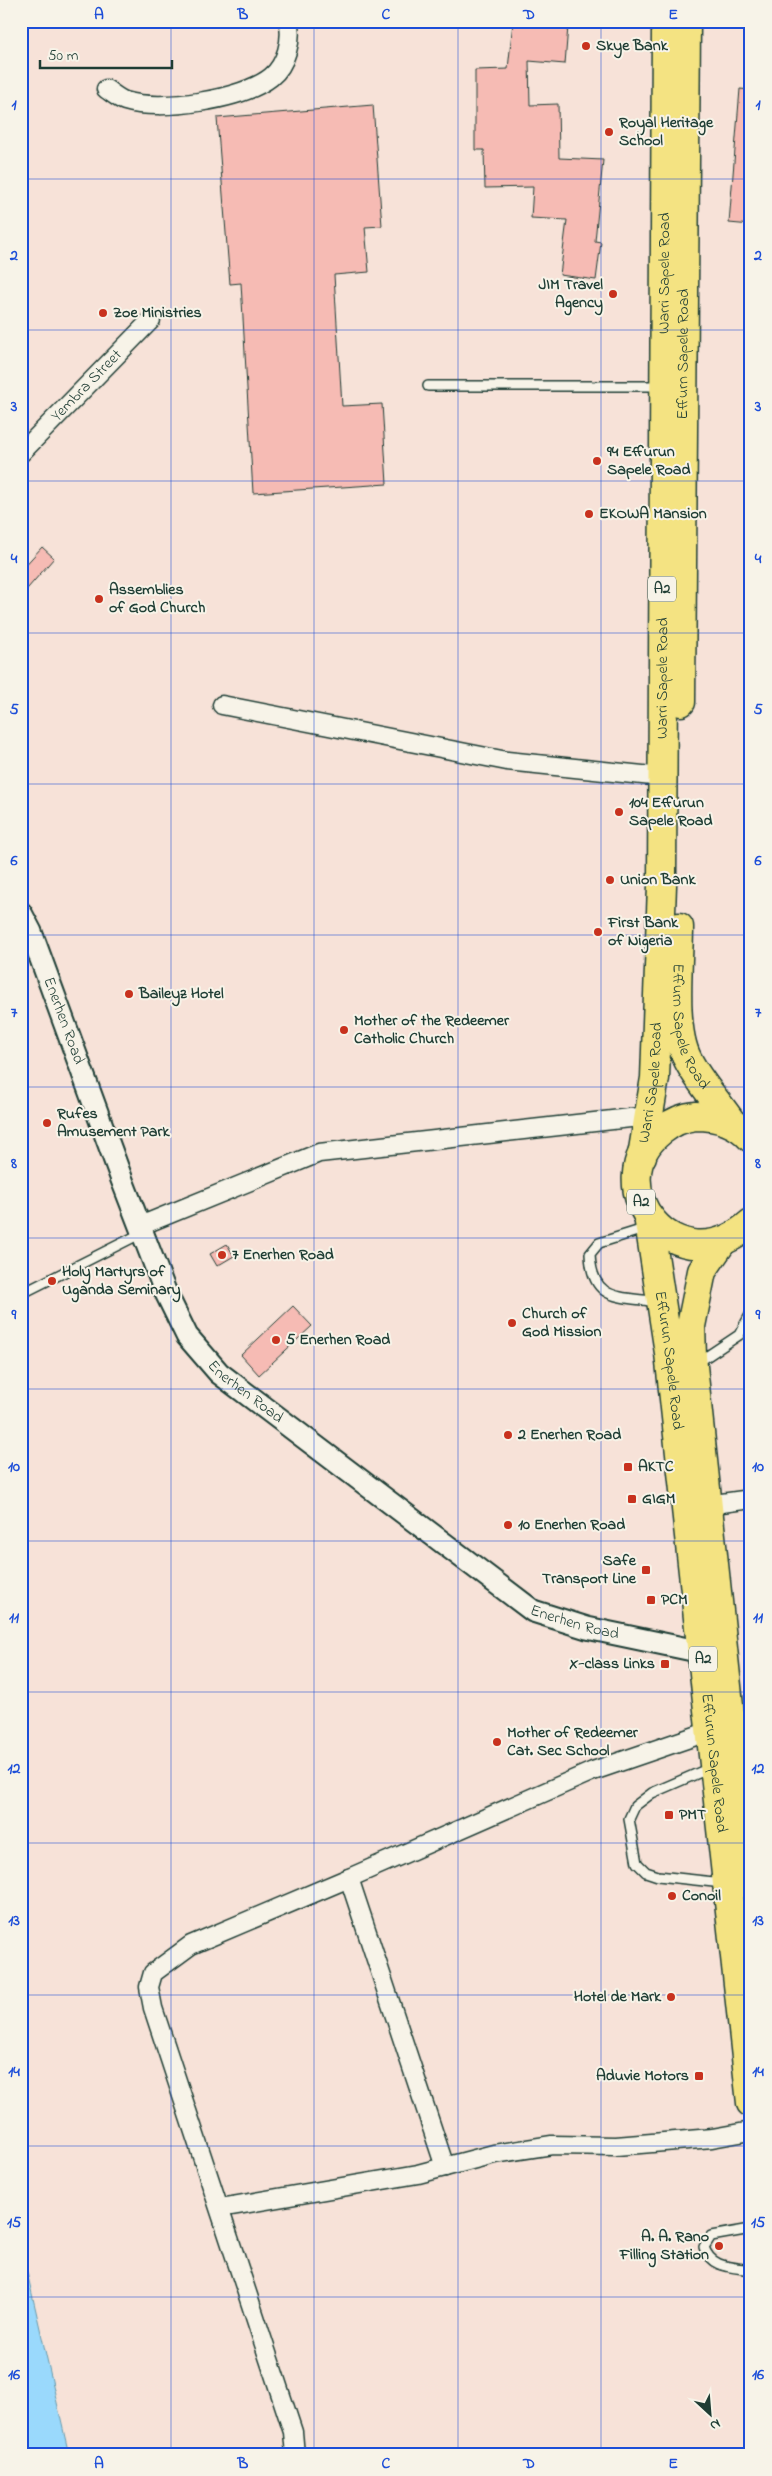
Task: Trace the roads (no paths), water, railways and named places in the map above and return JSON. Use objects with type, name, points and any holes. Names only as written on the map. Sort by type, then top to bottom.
[{"type":"highway","name":"Warri Sapele Road","points":[[642,1156],[655,1078],[662,885],[666,21]]},
{"type":"highway","name":"Effurn Sapele Road","points":[[686,21],[678,1024],[688,1060],[742,1130]]},
{"type":"highway","name":"A2","points":[[742,1130],[712,1116],[690,1116],[677,1121],[653,1137],[642,1156],[637,1176],[638,1190],[648,1222],[681,1242],[702,1245],[722,1242],[739,1234],[751,1223]]},
{"type":"highway","name":"Effurun Sapele Road","points":[[648,1222],[661,1302],[710,1730],[715,1765],[739,1885]]},
{"type":"highway","name":"Effurun Sapele Road","points":[[722,1242],[702,1271],[695,1298],[691,1326],[693,1366],[708,1505],[739,1885],[751,2103]]},
{"type":"street","points":[[106,89],[124,101],[162,107],[241,93],[271,77],[283,61],[291,33],[288,21]]},
{"type":"street","name":"Yembra Street","points":[[21,453],[151,320]]},
{"type":"street","points":[[222,706],[507,761],[662,777]]},
{"type":"street","name":"Enerhen Road","points":[[21,913],[31,932],[165,1291],[187,1336],[219,1374],[460,1558],[533,1611],[587,1628],[702,1652]]},
{"type":"street","points":[[141,1229],[319,1153],[648,1116]]},
{"type":"street","points":[[708,1505],[751,1499]]},
{"type":"street","points":[[295,2455],[293,2432],[153,2008],[149,1987],[153,1973],[191,1945],[593,1771],[710,1730]]},
{"type":"street","points":[[348,1878],[445,2167]]},
{"type":"street","points":[[220,2208],[418,2174],[494,2154],[552,2144],[616,2146],[712,2138],[751,2131]]},
{"type":"lane","points":[[428,386],[664,386]]},
{"type":"lane","points":[[648,1222],[599,1243],[590,1254],[591,1268],[594,1281],[608,1293],[661,1302]]},
{"type":"lane","points":[[21,1294],[141,1229]]},
{"type":"lane","points":[[693,1366],[739,1335],[751,1313]]},
{"type":"lane","points":[[715,1765],[652,1793],[635,1806],[629,1819],[637,1863],[646,1872],[658,1876],[739,1885]]},
{"type":"lane","points":[[751,2229],[712,2236],[704,2247],[706,2256],[713,2262],[751,2270]]},
{"type":"water","points":[[21,2262],[27,2272],[69,2455],[21,2455]]},
{"type":"place","name":"Skye Bank","points":[[586,46]]},
{"type":"place","name":"Royal Heritage School","points":[[609,132]]},
{"type":"place","name":"JIM Travel Agency","points":[[613,294]]},
{"type":"place","name":"Zoe Ministries","points":[[103,313]]},
{"type":"place","name":"94 Effurun Sapele Road","points":[[597,461]]},
{"type":"place","name":"EKOWA Mansion","points":[[589,514]]},
{"type":"place","name":"Assemblies of God Church","points":[[99,599]]},
{"type":"place","name":"104 Effurun Sapele Road","points":[[619,812]]},
{"type":"place","name":"Union Bank","points":[[610,880]]},
{"type":"place","name":"First Bank of Nigeria","points":[[598,932]]},
{"type":"place","name":"Baileyz Hotel","points":[[129,994]]},
{"type":"place","name":"Mother of the Redeemer Catholic Church","points":[[344,1030]]},
{"type":"place","name":"Rufes Amusement Park","points":[[47,1123]]},
{"type":"place","name":"7 Enerhen Road","points":[[222,1255]]},
{"type":"place","name":"Holy Martyrs of Uganda Seminary","points":[[52,1281]]},
{"type":"place","name":"Church of God Mission","points":[[512,1323]]},
{"type":"place","name":"5 Enerhen Road","points":[[276,1340]]},
{"type":"place","name":"2 Enerhen Road","points":[[508,1435]]},
{"type":"place","name":"AKTC","points":[[628,1467]]},
{"type":"place","name":"GIGM","points":[[632,1499]]},
{"type":"place","name":"10 Enerhen Road","points":[[508,1525]]},
{"type":"place","name":"Safe Transport Line","points":[[646,1570]]},
{"type":"place","name":"PCM","points":[[651,1600]]},
{"type":"place","name":"X-class Links","points":[[665,1664]]},
{"type":"place","name":"Mother of Redeemer Cat. Sec School","points":[[497,1742]]},
{"type":"place","name":"PMT","points":[[669,1815]]},
{"type":"place","name":"Conoil","points":[[672,1896]]},
{"type":"place","name":"Hotel de Mark","points":[[671,1997]]},
{"type":"place","name":"Aduvie Motors","points":[[699,2076]]},
{"type":"place","name":"A. A. Rano Filling Station","points":[[719,2246]]}]
